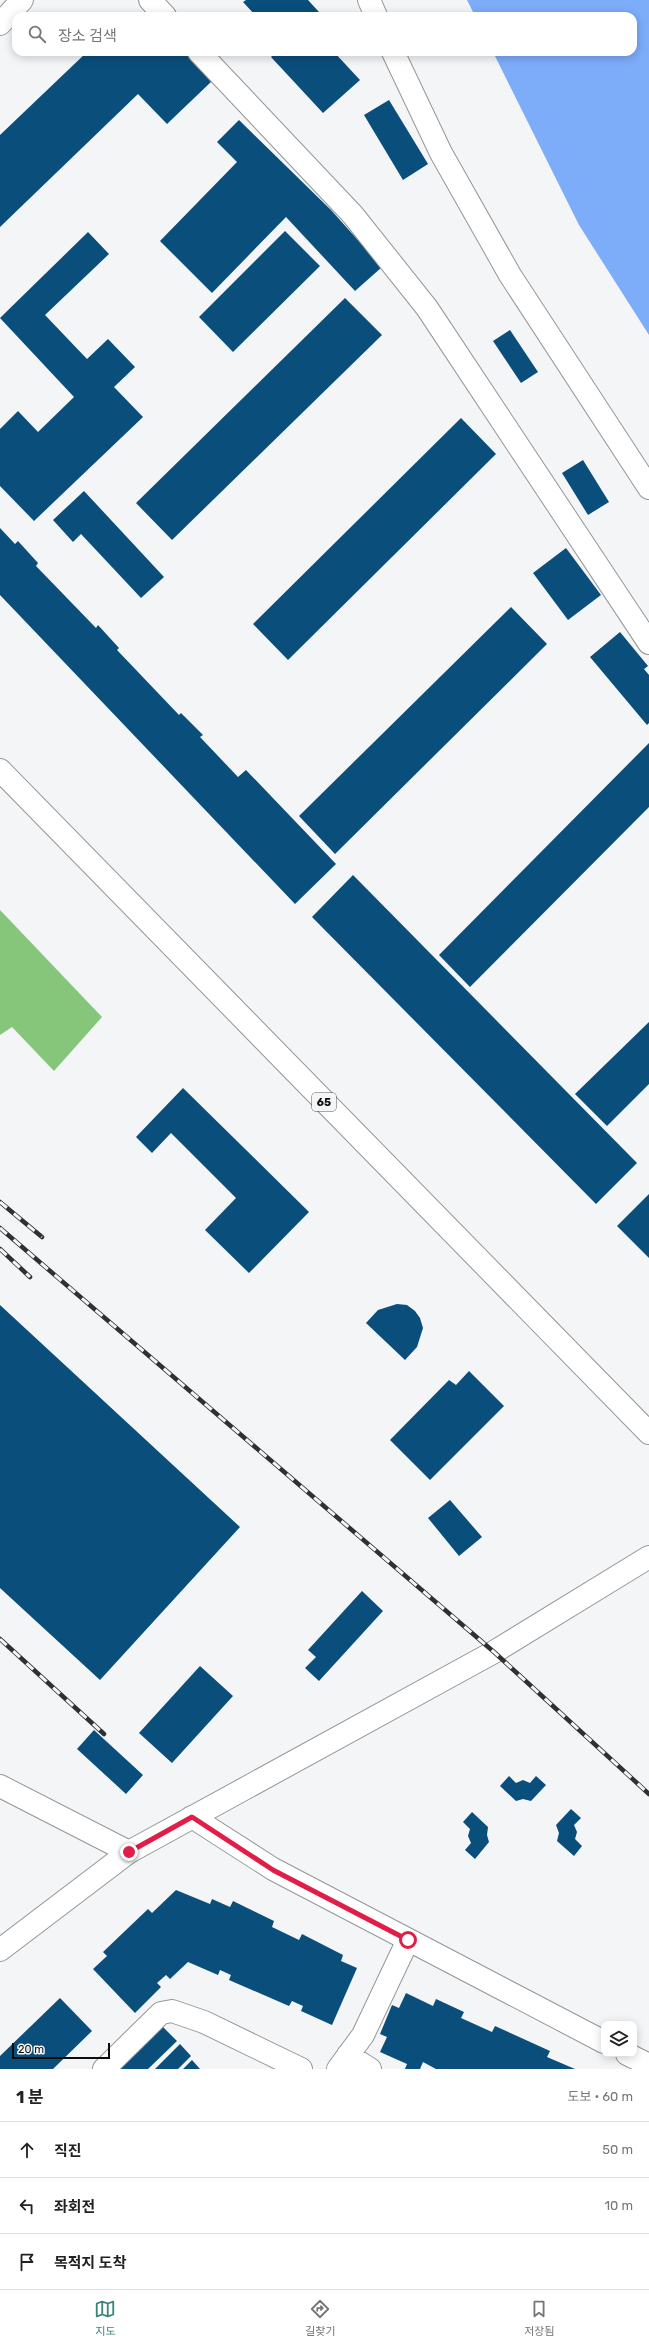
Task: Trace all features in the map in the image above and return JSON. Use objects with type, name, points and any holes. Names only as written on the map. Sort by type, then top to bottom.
[{"type":"street","points":[[0,24],[22,0]]},
{"type":"street","points":[[150,0],[161,12]]},
{"type":"street","points":[[369,0],[374,12]]},
{"type":"street","points":[[203,56],[353,215],[427,308],[649,643]]},
{"type":"street","points":[[395,56],[441,153],[510,275],[649,488]]},
{"type":"street","name":"65","points":[[0,770],[649,1433]]},
{"type":"street","points":[[0,1950],[129,1852],[494,1652],[649,1557]]},
{"type":"street","points":[[0,1786],[129,1852]]},
{"type":"street","points":[[192,1817],[273,1870],[601,2040]]},
{"type":"street","points":[[370,2069],[343,2062],[363,2035],[408,1940]]},
{"type":"street","points":[[104,2069],[161,2013],[172,2011],[204,2022],[301,2069]]},
{"type":"street","points":[[633,2057],[649,2065]]},
{"type":"green space","points":[[0,910],[102,1017],[54,1071],[12,1027],[0,1035]]},
{"type":"water","points":[[467,0],[649,0],[649,335],[579,225],[495,56],[637,56],[637,12],[473,12]]},
{"type":"building","points":[[246,0],[308,0],[319,12],[252,12],[243,2]]},
{"type":"building","points":[[83,56],[188,56],[212,81],[167,124],[138,94],[0,227],[0,135]]},
{"type":"building","points":[[338,56],[360,80],[323,113],[271,57]]},
{"type":"building","points":[[389,100],[428,164],[403,180],[364,115]]},
{"type":"building","points":[[239,120],[331,210],[382,267],[355,291],[286,217],[212,293],[160,241],[237,162],[217,142]]},
{"type":"building","points":[[285,231],[320,266],[233,352],[199,317]]},
{"type":"building","points":[[88,232],[109,254],[45,315],[87,359],[108,339],[135,367],[114,387],[143,417],[34,521],[0,486],[0,429],[18,411],[38,432],[74,397],[0,318]]},
{"type":"building","points":[[345,298],[382,335],[172,540],[136,503]]},
{"type":"building","points":[[510,330],[538,372],[521,383],[493,341]]},
{"type":"building","points":[[461,418],[496,454],[288,660],[253,624]]},
{"type":"building","points":[[583,460],[609,502],[588,515],[562,473]]},
{"type":"building","points":[[84,491],[164,577],[141,598],[81,534],[73,542],[53,520]]},
{"type":"building","points":[[0,528],[15,544],[18,541],[38,563],[36,566],[96,628],[98,625],[119,648],[117,650],[179,715],[181,713],[203,735],[200,737],[238,777],[246,770],[336,864],[295,904],[0,595]]},
{"type":"building","points":[[566,548],[601,595],[568,620],[533,573]]},
{"type":"building","points":[[511,607],[547,644],[335,854],[299,816]]},
{"type":"building","points":[[620,632],[648,666],[644,669],[649,675],[649,723],[647,725],[590,657]]},
{"type":"building","points":[[649,743],[649,807],[470,987],[439,955]]},
{"type":"building","points":[[353,875],[637,1163],[596,1204],[312,917]]},
{"type":"building","points":[[649,1022],[649,1084],[607,1126],[575,1094]]},
{"type":"building","points":[[183,1088],[309,1212],[249,1273],[205,1230],[236,1198],[171,1133],[152,1153],[136,1137]]},
{"type":"building","points":[[649,1194],[649,1258],[617,1226]]},
{"type":"building","points":[[397,1304],[407,1305],[415,1311],[420,1318],[423,1328],[417,1347],[405,1360],[366,1323],[378,1310]]},
{"type":"building","points":[[0,1305],[240,1527],[100,1680],[0,1588]]},
{"type":"building","points":[[469,1371],[504,1406],[430,1480],[390,1440],[449,1380],[456,1385]]},
{"type":"building","points":[[450,1500],[482,1537],[459,1556],[428,1518]]},
{"type":"building","points":[[362,1591],[383,1611],[319,1681],[305,1668],[316,1657],[308,1650]]},
{"type":"building","points":[[200,1666],[233,1696],[172,1763],[139,1733]]},
{"type":"building","points":[[94,1730],[143,1775],[126,1794],[77,1749]]},
{"type":"building","points":[[509,1776],[516,1783],[523,1780],[530,1783],[536,1776],[546,1785],[531,1801],[523,1799],[516,1801],[500,1786]]},
{"type":"building","points":[[571,1809],[581,1818],[574,1825],[577,1832],[575,1839],[582,1846],[574,1856],[557,1841],[559,1833],[556,1825]]},
{"type":"building","points":[[472,1812],[488,1827],[487,1835],[489,1842],[475,1859],[465,1850],[471,1843],[468,1836],[470,1829],[463,1822]]},
{"type":"building","points":[[176,1890],[210,1904],[212,1899],[230,1907],[233,1901],[274,1921],[272,1927],[299,1940],[302,1934],[343,1955],[341,1961],[357,1968],[332,2025],[301,2011],[303,2006],[292,2001],[289,2006],[229,1980],[231,1975],[220,1970],[218,1975],[188,1962],[170,1979],[166,1975],[157,1983],[161,1987],[135,2013],[93,1969],[107,1956],[103,1952],[148,1909],[152,1913]]},
{"type":"building","points":[[406,1993],[433,2006],[436,1999],[464,2012],[461,2018],[492,2032],[495,2026],[550,2051],[547,2057],[575,2069],[436,2069],[423,2062],[420,2069],[405,2069],[407,2064],[380,2052],[387,2037],[380,2034],[392,2005],[399,2008]]},
{"type":"building","points":[[60,1998],[92,2031],[53,2069],[0,2069],[0,2056]]},
{"type":"building","points":[[163,2027],[177,2041],[148,2069],[120,2069]]},
{"type":"building","points":[[180,2044],[191,2056],[178,2069],[155,2069]]},
{"type":"building","points":[[192,2060],[200,2069],[183,2069]]},
{"type":"railway","points":[[0,1202],[42,1237]]},
{"type":"railway","points":[[0,1228],[494,1652],[649,1794]]},
{"type":"railway","points":[[0,1249],[30,1277]]},
{"type":"railway","points":[[0,1639],[104,1734]]},
{"type":"route","points":[[129,1852],[192,1817],[273,1870],[408,1940]]}]
